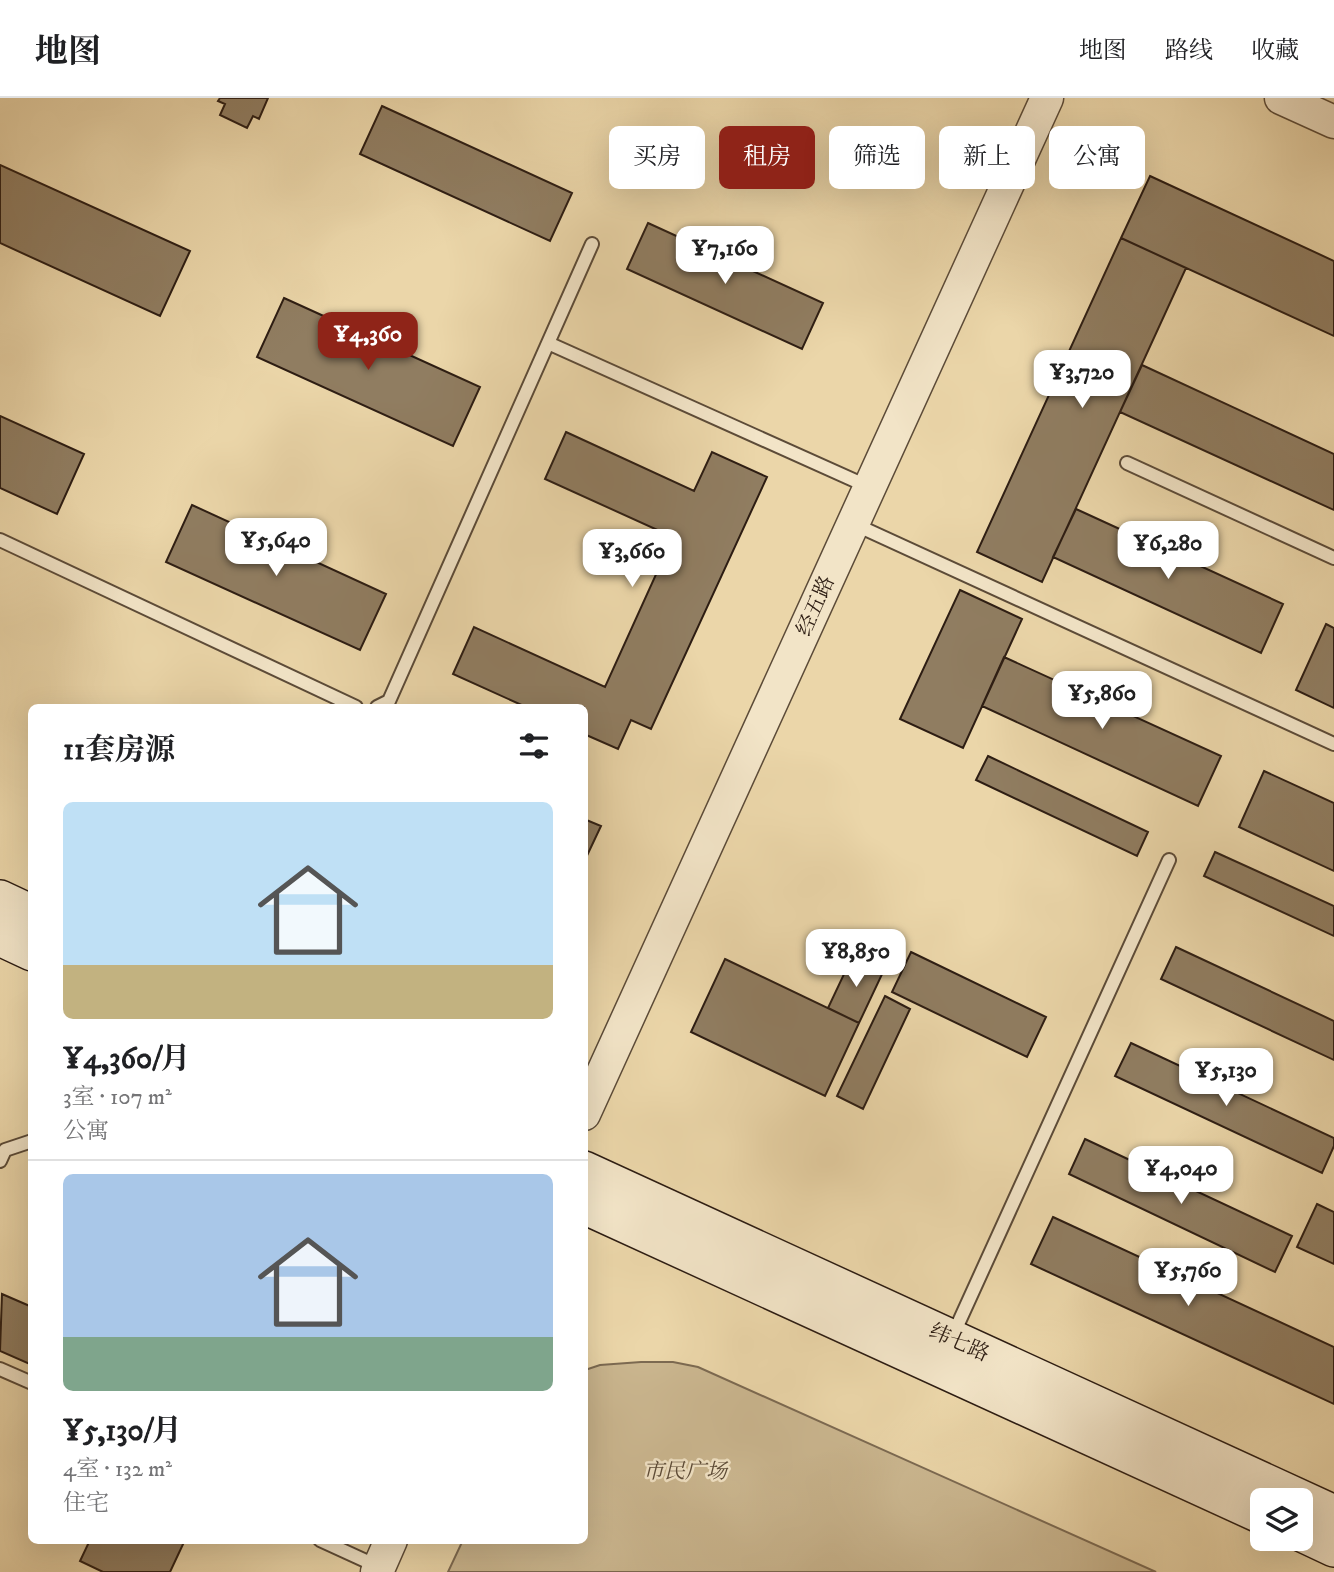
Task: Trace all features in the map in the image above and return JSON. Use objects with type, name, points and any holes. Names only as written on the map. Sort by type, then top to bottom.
[{"type":"main road","points":[[0,900],[28,912]]},
{"type":"main road","points":[[0,937],[28,950]]},
{"type":"main road","name":"纬七路","points":[[588,1172],[1334,1514]]},
{"type":"main road","name":"纬七路","points":[[588,1207],[1250,1510]]},
{"type":"main road","points":[[1313,1538],[1334,1548]]},
{"type":"street","name":"经五路","points":[[588,1105],[1047,98]]},
{"type":"street","points":[[1281,98],[1334,122]]},
{"type":"lane","points":[[383,704],[389,701],[592,244]]},
{"type":"lane","points":[[548,343],[869,488]]},
{"type":"lane","points":[[1128,463],[1334,558]]},
{"type":"lane","points":[[853,524],[1334,744]]},
{"type":"lane","points":[[0,540],[350,704]]},
{"type":"lane","points":[[951,1339],[1169,860]]},
{"type":"lane","points":[[0,1161],[5,1150],[28,1142]]},
{"type":"lane","points":[[0,1369],[28,1381]]},
{"type":"lane","points":[[332,1544],[382,1560]]},
{"type":"green space","name":"市民广场","points":[[673,1362],[698,1367],[1156,1572],[448,1572],[461,1544],[588,1544],[588,1369],[600,1365]]},
{"type":"building","points":[[220,98],[268,98],[259,119],[253,116],[247,128],[220,115],[225,104],[218,101]]},
{"type":"building","points":[[382,106],[572,193],[550,241],[360,154]]},
{"type":"building","points":[[0,165],[190,251],[160,316],[0,243]]},
{"type":"building","points":[[1150,176],[1334,261],[1334,336],[1121,238]]},
{"type":"building","points":[[648,223],[823,303],[802,349],[627,269]]},
{"type":"building","points":[[1121,238],[1186,268],[1042,582],[977,552]]},
{"type":"building","points":[[284,298],[480,387],[453,446],[257,357]]},
{"type":"building","points":[[1142,365],[1334,454],[1334,510],[1120,412]]},
{"type":"building","points":[[0,416],[84,454],[57,514],[0,488]]},
{"type":"building","points":[[566,432],[694,491],[712,452],[767,477],[651,729],[631,720],[618,749],[588,736],[588,704],[519,704],[453,674],[474,627],[605,687],[673,537],[545,479]]},
{"type":"building","points":[[192,505],[386,594],[360,650],[166,562]]},
{"type":"building","points":[[1076,509],[1283,604],[1261,653],[1053,557]]},
{"type":"building","points":[[960,590],[1022,619],[963,748],[900,719]]},
{"type":"building","points":[[1326,624],[1334,628],[1334,708],[1296,690]]},
{"type":"building","points":[[1004,657],[1221,756],[1198,806],[982,706]]},
{"type":"building","points":[[988,756],[1148,832],[1137,856],[976,780]]},
{"type":"building","points":[[1264,771],[1334,803],[1334,871],[1239,827]]},
{"type":"building","points":[[588,821],[601,826],[588,854]]},
{"type":"building","points":[[1215,852],[1334,906],[1334,936],[1204,876]]},
{"type":"building","points":[[1176,947],[1334,1021],[1334,1060],[1161,979]]},
{"type":"building","points":[[911,952],[1046,1017],[1027,1057],[892,992]]},
{"type":"building","points":[[853,955],[884,970],[859,1023],[828,1008]]},
{"type":"building","points":[[725,959],[859,1023],[825,1096],[691,1032]]},
{"type":"building","points":[[885,996],[910,1009],[863,1109],[837,1096]]},
{"type":"building","points":[[1131,1043],[1334,1138],[1334,1146],[1322,1173],[1115,1076]]},
{"type":"building","points":[[1085,1139],[1292,1236],[1275,1272],[1069,1174]]},
{"type":"building","points":[[1317,1204],[1334,1212],[1334,1264],[1297,1247]]},
{"type":"building","points":[[1053,1217],[1334,1347],[1334,1404],[1031,1264]]},
{"type":"building","points":[[2,1294],[28,1305],[28,1363],[0,1351]]},
{"type":"building","points":[[88,1544],[183,1544],[170,1572],[103,1572],[80,1561]]}]
